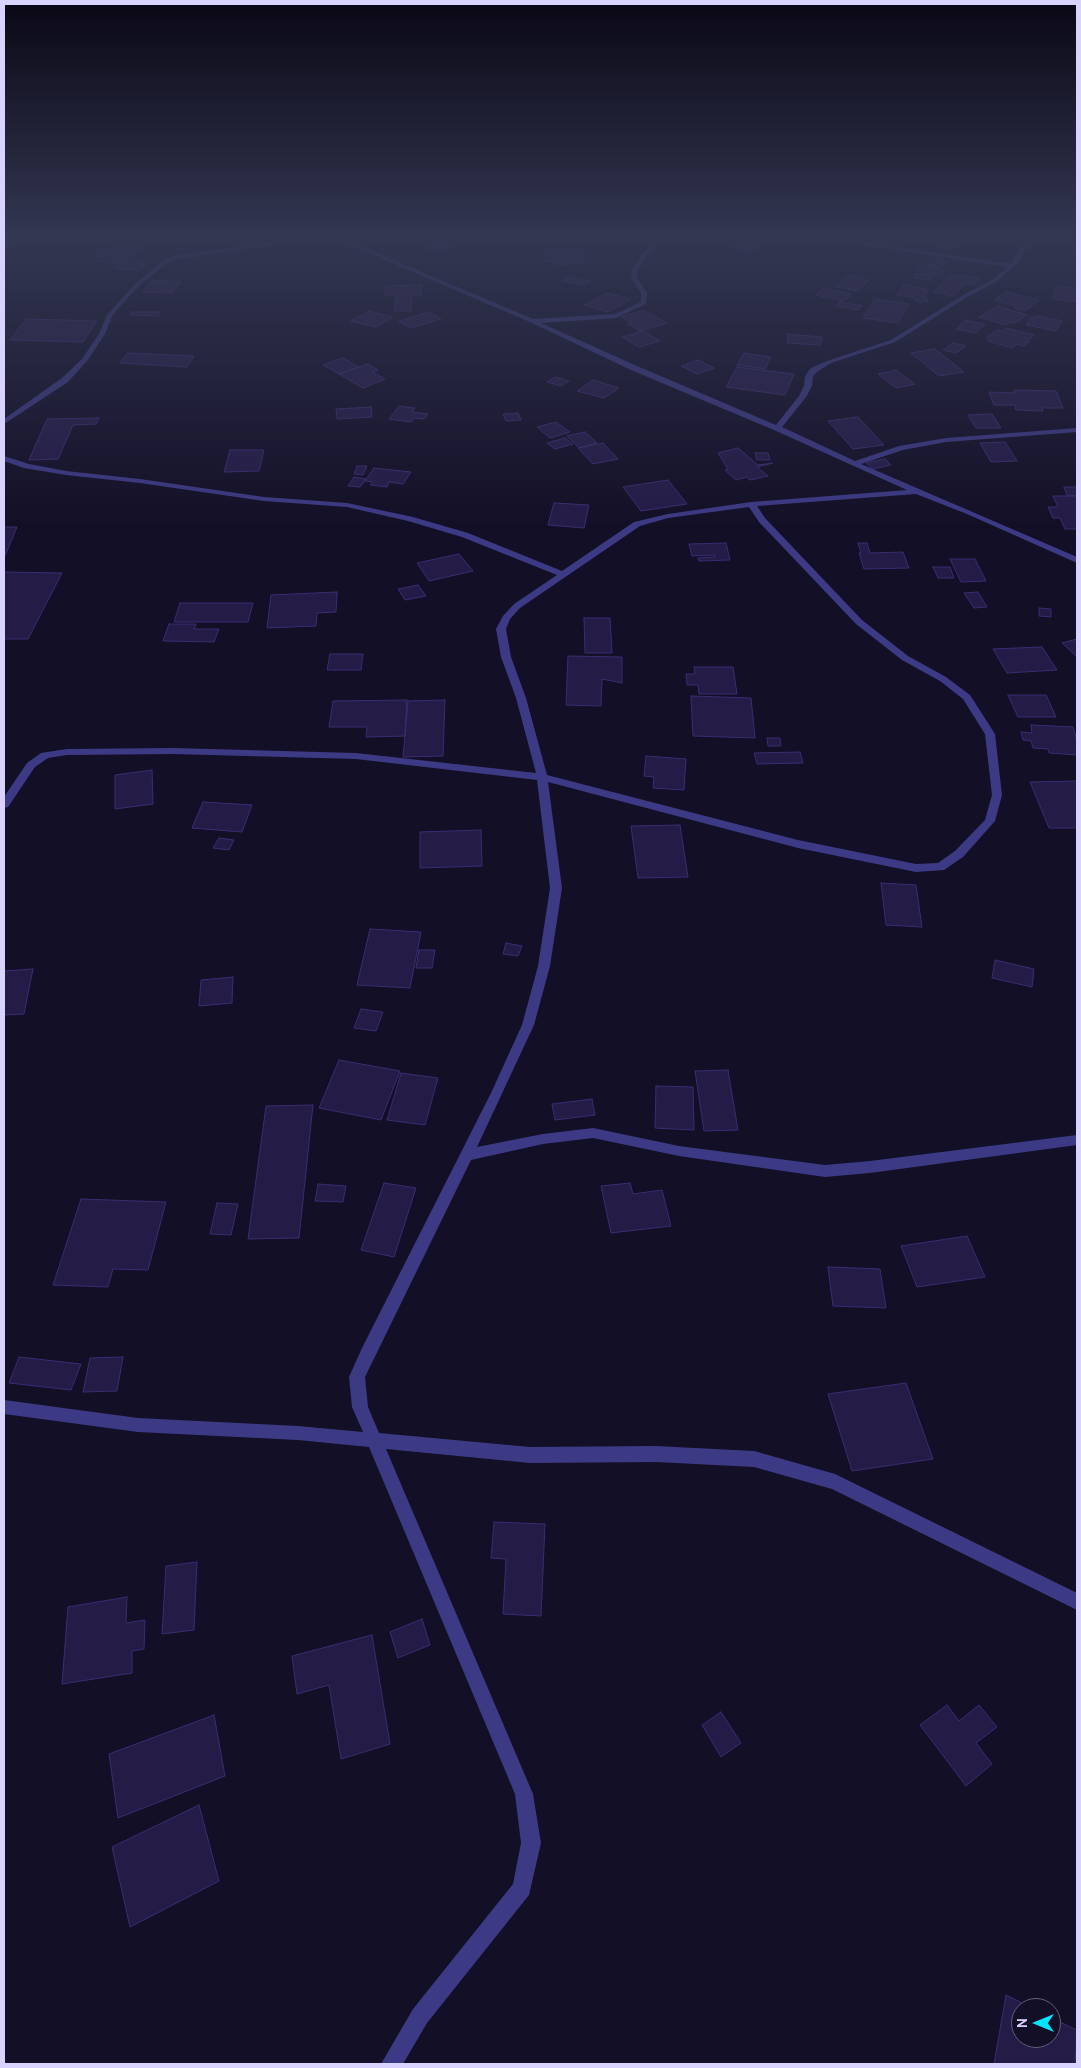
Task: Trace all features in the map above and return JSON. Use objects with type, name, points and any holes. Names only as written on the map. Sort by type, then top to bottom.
[{"type":"street","points":[[4,422],[65,380],[85,360],[100,337]]},
{"type":"street","points":[[566,337],[634,368],[777,428],[917,492],[970,512],[1077,560]]},
{"type":"street","points":[[777,428],[802,396],[808,386],[809,376],[814,370],[829,362],[902,337]]},
{"type":"street","points":[[855,463],[902,448],[946,440],[1077,430]]},
{"type":"street","points":[[4,458],[26,466],[66,473],[140,481],[264,499],[347,505],[410,519],[465,535],[562,574]]},
{"type":"street","points":[[391,2064],[420,2016],[522,1888],[531,1843],[524,1794],[360,1407],[357,1378],[367,1353],[466,1155],[528,1024],[544,966],[556,888],[542,777],[521,698],[506,657],[501,629],[506,618],[517,606],[637,524],[668,516],[751,504],[917,492]]},
{"type":"street","points":[[4,805],[31,765],[45,755],[67,752],[174,751],[356,756],[542,777],[798,844],[916,868],[940,867],[959,854],[990,821],[997,795],[990,734],[967,697],[943,679],[905,658],[860,622],[762,520],[751,504]]},
{"type":"street","points":[[466,1155],[543,1139],[593,1133],[679,1151],[825,1170],[870,1167],[1077,1140]]},
{"type":"street","points":[[4,1407],[138,1425],[298,1433],[530,1455],[656,1454],[754,1459],[835,1482],[1077,1602]]},
{"type":"building","points":[[13,337],[87,337],[83,342],[10,340]]},
{"type":"building","points":[[622,337],[652,337],[660,341],[639,347]]},
{"type":"building","points":[[788,337],[822,337],[821,345],[787,343]]},
{"type":"building","points":[[987,337],[1032,337],[1029,340],[1023,338],[1020,340],[1029,342],[1024,346],[1017,344],[1012,348],[988,341]]},
{"type":"building","points":[[953,343],[966,346],[956,353],[943,350]]},
{"type":"building","points":[[935,349],[964,372],[939,376],[911,353]]},
{"type":"building","points":[[128,353],[194,356],[187,367],[120,363]]},
{"type":"building","points":[[744,353],[771,357],[765,369],[737,365]]},
{"type":"building","points":[[343,358],[359,367],[339,374],[323,365]]},
{"type":"building","points":[[698,360],[714,368],[697,374],[681,366]]},
{"type":"building","points":[[368,364],[378,370],[372,372],[385,379],[363,388],[339,374]]},
{"type":"building","points":[[737,367],[794,374],[785,395],[726,387]]},
{"type":"building","points":[[896,370],[915,384],[896,388],[878,374]]},
{"type":"building","points":[[555,377],[569,381],[561,386],[547,382]]},
{"type":"building","points":[[593,380],[619,388],[604,398],[577,391]]},
{"type":"building","points":[[1014,390],[1056,391],[1063,408],[1042,408],[1043,411],[1016,410],[1015,405],[994,405],[989,392],[1015,393]]},
{"type":"building","points":[[399,406],[415,408],[412,412],[428,414],[424,419],[414,418],[411,422],[389,419]]},
{"type":"building","points":[[371,407],[372,417],[337,419],[336,409]]},
{"type":"building","points":[[518,413],[521,420],[506,421],[503,414]]},
{"type":"building","points":[[992,414],[1001,428],[976,428],[968,415]]},
{"type":"building","points":[[858,417],[884,445],[853,449],[828,421]]},
{"type":"building","points":[[99,418],[96,424],[73,425],[58,459],[29,460],[47,419]]},
{"type":"building","points":[[556,422],[570,432],[550,438],[537,427]]},
{"type":"building","points":[[585,432],[597,443],[579,448],[567,436]]},
{"type":"building","points":[[565,438],[573,444],[555,449],[547,443]]},
{"type":"building","points":[[1005,442],[1017,461],[991,462],[980,443]]},
{"type":"building","points":[[603,443],[618,459],[593,464],[578,448]]},
{"type":"building","points":[[738,448],[758,465],[773,463],[757,467],[768,476],[750,480],[747,477],[736,480],[725,470],[728,469],[718,453]]},
{"type":"building","points":[[230,450],[264,450],[259,471],[224,472]]},
{"type":"building","points":[[755,453],[768,453],[770,460],[757,460]]},
{"type":"building","points":[[885,459],[891,465],[873,469],[866,463]]},
{"type":"building","points":[[357,466],[367,466],[363,475],[354,474]]},
{"type":"building","points":[[374,468],[411,472],[403,484],[389,482],[387,487],[370,485],[373,482],[365,481]]},
{"type":"building","points":[[354,477],[366,479],[360,487],[348,486]]},
{"type":"building","points":[[668,480],[687,504],[641,511],[623,487]]},
{"type":"building","points":[[1064,487],[1077,487],[1077,496],[1067,495]]},
{"type":"building","points":[[1053,496],[1077,496],[1077,529],[1065,529],[1060,518],[1053,518],[1048,507],[1058,507]]},
{"type":"building","points":[[554,503],[589,505],[584,528],[548,525]]},
{"type":"building","points":[[4,527],[17,527],[4,558]]},
{"type":"building","points":[[726,543],[730,560],[699,561],[698,558],[715,557],[715,555],[692,556],[689,544]]},
{"type":"building","points":[[858,543],[867,543],[870,553],[903,552],[909,568],[864,569]]},
{"type":"building","points":[[459,554],[473,571],[429,581],[417,563]]},
{"type":"building","points":[[950,559],[975,559],[986,581],[961,582]]},
{"type":"building","points":[[933,567],[950,567],[954,578],[938,578]]},
{"type":"building","points":[[4,572],[62,573],[28,639],[4,639]]},
{"type":"building","points":[[418,585],[426,596],[405,600],[398,589]]},
{"type":"building","points":[[337,592],[336,612],[317,613],[316,626],[267,628],[271,595]]},
{"type":"building","points":[[978,592],[987,607],[974,608],[964,593]]},
{"type":"building","points":[[180,603],[253,603],[248,622],[174,622]]},
{"type":"building","points":[[1039,608],[1051,609],[1051,617],[1039,616]]},
{"type":"building","points":[[584,618],[610,618],[612,653],[585,653]]},
{"type":"building","points":[[169,624],[196,624],[194,629],[219,629],[214,642],[163,641]]},
{"type":"building","points":[[1077,639],[1077,657],[1062,643]]},
{"type":"building","points":[[1042,647],[1057,670],[1007,673],[993,649]]},
{"type":"building","points":[[330,654],[363,654],[361,670],[327,670]]},
{"type":"building","points":[[568,656],[622,657],[622,683],[602,679],[601,706],[566,705]]},
{"type":"building","points":[[694,667],[733,667],[737,694],[699,694],[698,685],[687,685],[686,674],[695,674]]},
{"type":"building","points":[[1008,695],[1046,695],[1056,717],[1018,717]]},
{"type":"building","points":[[691,696],[751,698],[755,738],[693,736]]},
{"type":"building","points":[[407,700],[405,736],[366,737],[367,727],[329,727],[333,701]]},
{"type":"building","points":[[445,700],[443,756],[403,757],[408,701]]},
{"type":"building","points":[[1031,725],[1073,727],[1077,741],[1077,755],[1049,753],[1048,749],[1033,748],[1031,741],[1023,740],[1021,732],[1032,733]]},
{"type":"building","points":[[767,738],[780,738],[781,746],[768,746]]},
{"type":"building","points":[[800,752],[803,763],[757,764],[754,753]]},
{"type":"building","points":[[646,756],[686,759],[684,790],[653,788],[654,777],[644,776]]},
{"type":"building","points":[[152,770],[153,804],[115,809],[115,775]]},
{"type":"building","points":[[1077,781],[1077,828],[1049,828],[1030,782]]},
{"type":"building","points":[[203,802],[252,805],[242,832],[192,828]]},
{"type":"building","points":[[680,825],[688,877],[638,878],[631,826]]},
{"type":"building","points":[[481,830],[482,866],[420,868],[420,832]]},
{"type":"building","points":[[219,838],[234,840],[229,850],[213,848]]},
{"type":"building","points":[[881,883],[916,885],[922,927],[886,925]]},
{"type":"building","points":[[370,929],[421,932],[410,988],[357,985]]},
{"type":"building","points":[[506,943],[522,946],[518,956],[503,954]]},
{"type":"building","points":[[419,950],[435,950],[432,968],[416,968]]},
{"type":"building","points":[[995,960],[1034,969],[1032,987],[992,978]]},
{"type":"building","points":[[33,969],[24,1014],[4,1015],[4,971]]},
{"type":"building","points":[[233,977],[232,1003],[199,1006],[201,980]]},
{"type":"building","points":[[361,1009],[383,1012],[376,1031],[354,1028]]},
{"type":"building","points":[[339,1060],[400,1071],[381,1120],[319,1108]]},
{"type":"building","points":[[728,1070],[738,1130],[704,1131],[695,1071]]},
{"type":"building","points":[[401,1073],[438,1078],[425,1125],[387,1120]]},
{"type":"building","points":[[656,1086],[693,1087],[694,1130],[655,1128]]},
{"type":"building","points":[[592,1099],[595,1115],[555,1120],[552,1104]]},
{"type":"building","points":[[313,1105],[299,1238],[248,1239],[266,1106]]},
{"type":"building","points":[[384,1183],[416,1188],[394,1257],[361,1250]]},
{"type":"building","points":[[630,1183],[633,1194],[662,1190],[671,1226],[611,1233],[601,1186]]},
{"type":"building","points":[[318,1184],[346,1186],[343,1202],[315,1201]]},
{"type":"building","points":[[81,1199],[166,1202],[148,1270],[113,1269],[108,1287],[53,1285]]},
{"type":"building","points":[[217,1203],[238,1204],[231,1235],[210,1234]]},
{"type":"building","points":[[967,1236],[985,1277],[917,1287],[901,1246]]},
{"type":"building","points":[[828,1267],[880,1269],[886,1308],[833,1306]]},
{"type":"building","points":[[19,1357],[81,1364],[71,1390],[9,1383]]},
{"type":"building","points":[[123,1357],[117,1391],[83,1392],[90,1358]]},
{"type":"building","points":[[906,1383],[933,1459],[852,1471],[828,1394]]},
{"type":"building","points":[[494,1522],[545,1524],[541,1616],[503,1614],[506,1559],[491,1558]]},
{"type":"building","points":[[197,1562],[194,1630],[162,1634],[166,1566]]},
{"type":"building","points":[[127,1597],[126,1623],[145,1620],[144,1649],[132,1651],[132,1673],[62,1684],[68,1607]]},
{"type":"building","points":[[422,1619],[430,1645],[398,1658],[390,1632]]},
{"type":"building","points":[[372,1635],[390,1744],[341,1759],[329,1685],[297,1694],[292,1656]]},
{"type":"building","points":[[947,1705],[959,1721],[979,1705],[997,1727],[976,1743],[992,1764],[966,1786],[920,1725]]},
{"type":"building","points":[[721,1712],[741,1743],[721,1757],[702,1725]]},
{"type":"building","points":[[214,1715],[225,1776],[118,1818],[109,1754]]},
{"type":"building","points":[[199,1805],[219,1881],[130,1927],[112,1847]]},
{"type":"building","points":[[1006,1995],[1012,1998],[1011,2048],[1061,2048],[1061,2023],[1077,2030],[1075,2064],[994,2064]]}]
